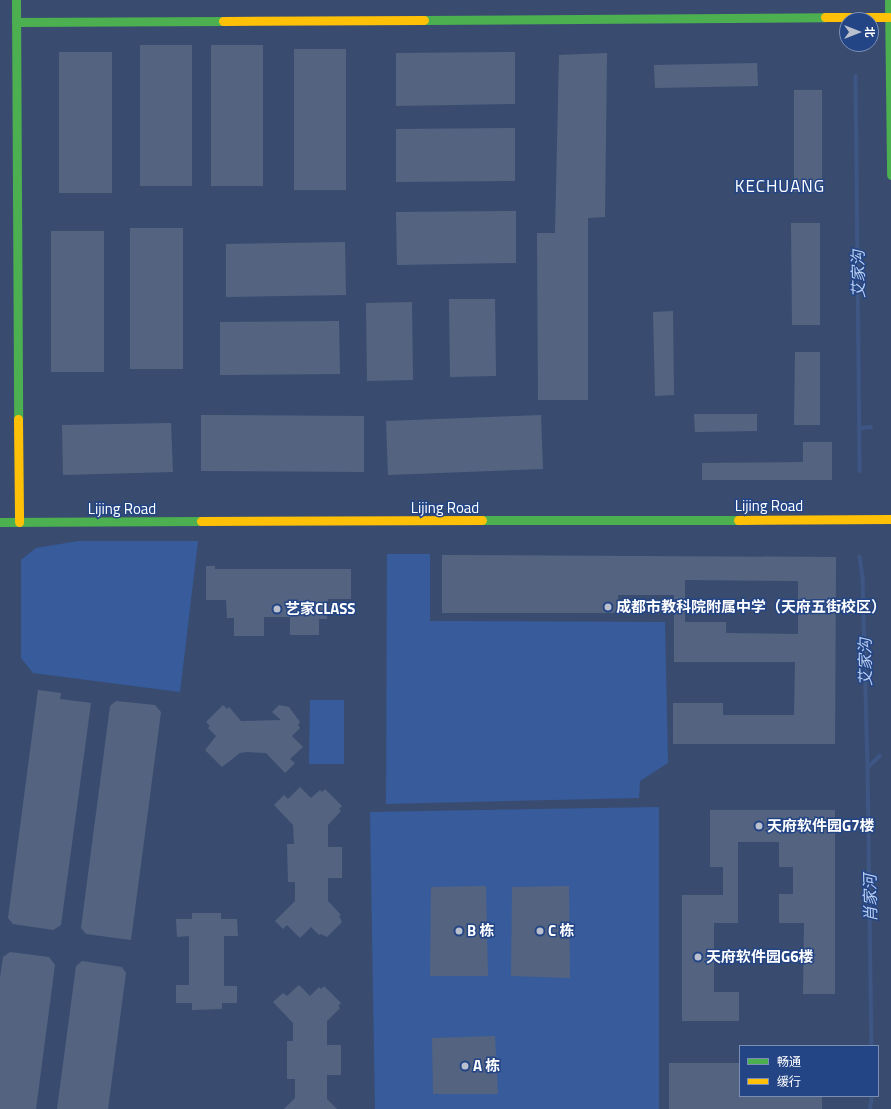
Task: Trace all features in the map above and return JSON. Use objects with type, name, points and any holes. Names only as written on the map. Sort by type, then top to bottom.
[{"type":"street","points":[[16,0],[19,522]]},
{"type":"street","points":[[889,0],[891,175]]},
{"type":"street","points":[[16,22],[889,18]]},
{"type":"street","name":"Lijing Road","points":[[0,522],[891,519]]},
{"type":"shaded area","points":[[78,541],[198,541],[180,692],[33,673],[21,658],[21,560],[36,548]]},
{"type":"shaded area","points":[[387,554],[430,554],[430,621],[665,622],[668,763],[640,781],[639,798],[386,804]]},
{"type":"shaded area","points":[[310,700],[344,700],[344,764],[309,764]]},
{"type":"shaded area","points":[[659,807],[659,1109],[375,1109],[370,812]]},
{"type":"building","points":[[140,45],[192,45],[192,186],[140,186]]},
{"type":"building","points":[[211,45],[263,45],[263,186],[211,186]]},
{"type":"building","points":[[294,49],[346,49],[346,190],[294,190]]},
{"type":"building","points":[[59,52],[112,52],[112,193],[59,193]]},
{"type":"building","points":[[515,52],[515,104],[396,106],[396,53]]},
{"type":"building","points":[[607,53],[605,217],[588,218],[588,400],[538,400],[537,233],[555,233],[559,55]]},
{"type":"building","points":[[757,63],[758,86],[655,88],[654,65]]},
{"type":"building","points":[[794,90],[822,90],[822,192],[794,192]]},
{"type":"building","points":[[515,128],[515,181],[396,182],[396,129]]},
{"type":"building","points":[[516,211],[516,263],[397,265],[396,212]]},
{"type":"building","points":[[791,223],[820,223],[820,325],[792,325]]},
{"type":"building","points":[[130,228],[183,228],[183,369],[130,369]]},
{"type":"building","points":[[51,231],[104,231],[104,372],[51,372]]},
{"type":"building","points":[[345,242],[346,295],[226,297],[226,244]]},
{"type":"building","points":[[449,299],[495,299],[496,376],[450,377]]},
{"type":"building","points":[[412,302],[413,380],[367,381],[366,303]]},
{"type":"building","points":[[673,311],[674,395],[655,396],[653,312]]},
{"type":"building","points":[[339,321],[340,374],[220,375],[220,322]]},
{"type":"building","points":[[795,352],[820,352],[820,425],[794,425]]},
{"type":"building","points":[[694,414],[757,414],[757,431],[695,432]]},
{"type":"building","points":[[201,415],[364,416],[364,472],[201,471]]},
{"type":"building","points":[[541,415],[543,469],[388,475],[386,421]]},
{"type":"building","points":[[171,423],[173,472],[63,475],[62,425]]},
{"type":"building","points":[[803,442],[832,442],[832,480],[702,480],[702,463],[803,462]]},
{"type":"building","points":[[442,555],[836,557],[835,744],[673,744],[673,703],[723,703],[723,715],[794,715],[795,662],[674,662],[674,595],[618,595],[618,613],[442,613]],"holes":[[[685,580],[798,581],[798,634],[726,633],[726,622],[685,622]]]},
{"type":"building","points":[[206,566],[215,566],[215,569],[351,569],[351,599],[328,599],[327,619],[319,619],[319,635],[290,635],[290,617],[264,617],[264,636],[234,636],[234,618],[227,618],[226,600],[206,600]]},
{"type":"building","points":[[38,690],[61,693],[60,699],[91,703],[61,925],[53,930],[13,924],[8,918]]},
{"type":"building","points":[[116,701],[155,705],[161,712],[131,940],[86,934],[81,928],[110,706]]},
{"type":"building","points":[[223,705],[227,709],[229,707],[241,721],[281,720],[272,712],[279,705],[289,707],[300,722],[298,725],[300,728],[292,736],[303,747],[290,759],[295,763],[285,773],[266,753],[246,752],[240,753],[222,767],[205,750],[216,736],[208,728],[210,726],[206,722]]},
{"type":"building","points":[[300,787],[311,798],[320,790],[322,792],[325,789],[342,806],[339,809],[341,811],[328,825],[328,847],[342,847],[342,878],[328,878],[328,901],[341,915],[339,916],[342,922],[327,937],[321,934],[319,935],[311,927],[300,938],[287,925],[283,929],[275,921],[295,901],[295,882],[288,882],[287,844],[294,844],[293,825],[274,805],[284,795],[288,799]]},
{"type":"building","points":[[710,810],[835,810],[835,994],[803,994],[804,923],[779,923],[779,894],[793,894],[793,867],[779,867],[779,842],[738,842],[738,923],[714,923],[714,992],[739,992],[739,1021],[682,1021],[682,895],[723,895],[723,867],[710,867]]},
{"type":"building","name":"B 栋","points":[[486,886],[488,976],[430,976],[431,887]]},
{"type":"building","name":"C 栋","points":[[569,886],[570,978],[511,976],[512,887]]},
{"type":"building","points":[[192,913],[221,913],[221,919],[237,919],[238,936],[224,936],[224,986],[237,986],[237,1003],[222,1003],[222,1009],[192,1010],[192,1003],[176,1003],[176,985],[189,985],[189,936],[177,937],[176,919],[192,919]]},
{"type":"building","points":[[10,952],[49,957],[55,965],[36,1109],[0,1109],[0,978],[3,957]]},
{"type":"building","points":[[82,961],[122,967],[126,973],[108,1109],[57,1109],[76,966]]},
{"type":"building","points":[[299,985],[310,996],[319,987],[321,989],[324,986],[341,1003],[338,1006],[340,1008],[327,1021],[327,1045],[341,1045],[341,1075],[327,1075],[327,1099],[337,1109],[284,1109],[295,1098],[295,1079],[287,1079],[287,1041],[293,1041],[293,1023],[273,1002],[283,993],[287,996]]},
{"type":"building","name":"A 栋","points":[[495,1036],[498,1094],[433,1094],[432,1038]]},
{"type":"building","points":[[669,1063],[739,1063],[739,1097],[822,1097],[822,1109],[669,1109]]},
{"type":"waterway","name":"艾家沟","points":[[856,76],[860,471]]},
{"type":"waterway","points":[[860,428],[871,427]]},
{"type":"waterway","name":"肖家河","points":[[860,557],[863,578],[868,767],[872,1045]]},
{"type":"waterway","name":"肖家河","points":[[868,767],[880,756]]},
{"type":"waterway","name":"肖家河","points":[[870,1109],[872,1097]]},
{"type":"traffic: fast","points":[[16,0],[18,419]]},
{"type":"traffic: fast","points":[[889,0],[891,175]]},
{"type":"traffic: fast","points":[[424,20],[825,17]]},
{"type":"traffic: fast","points":[[16,22],[223,21]]},
{"type":"traffic: fast","points":[[482,520],[738,520]]},
{"type":"traffic: fast","points":[[0,522],[201,521]]},
{"type":"traffic: slow","points":[[825,17],[889,17]]},
{"type":"traffic: slow","points":[[223,21],[424,20]]},
{"type":"traffic: slow","points":[[18,419],[19,522]]},
{"type":"traffic: slow","points":[[738,520],[891,519]]},
{"type":"traffic: slow","points":[[201,521],[482,520]]},
{"type":"place","name":"成都市教科院附属中学（天府五街校区）","points":[[608,607]]},
{"type":"place","name":"艺家CLASS","points":[[277,609]]},
{"type":"place","name":"天府软件园G7楼","points":[[759,826]]},
{"type":"place","name":"B 栋","points":[[459,931]]},
{"type":"place","name":"C 栋","points":[[540,931]]},
{"type":"place","name":"天府软件园G6楼","points":[[698,957]]},
{"type":"place","name":"A 栋","points":[[465,1066]]},
{"type":"district","name":"KECHUANG","points":[[780,187]]}]
